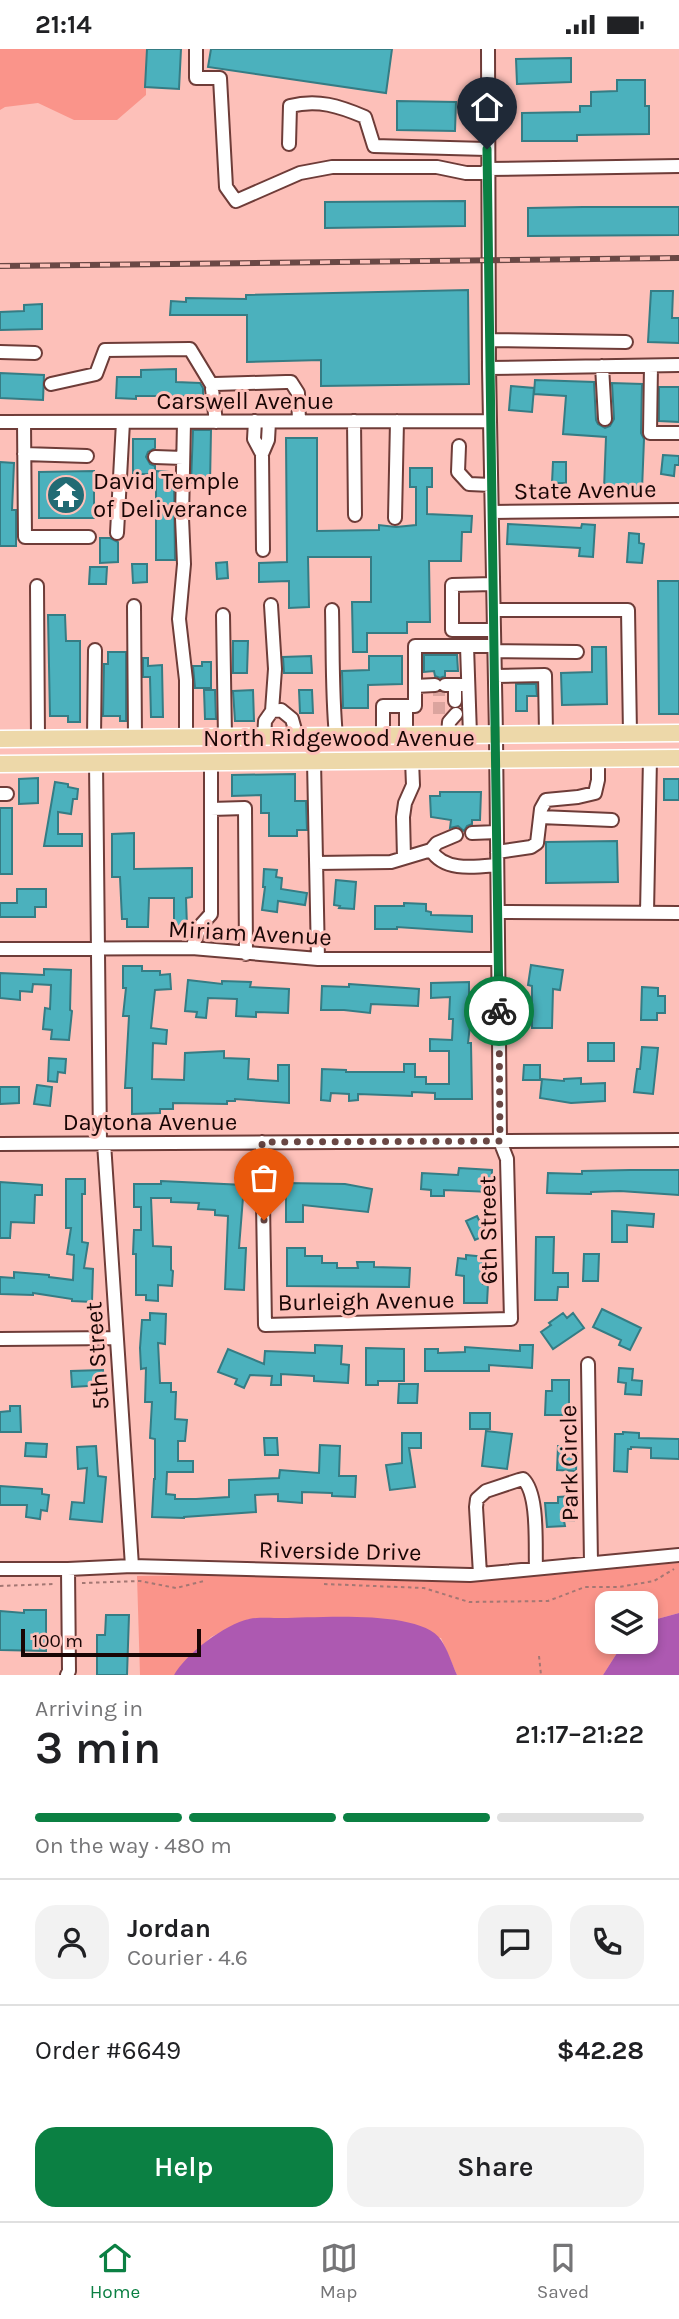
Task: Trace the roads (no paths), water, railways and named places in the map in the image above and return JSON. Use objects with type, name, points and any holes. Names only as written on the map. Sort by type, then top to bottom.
[{"type":"main road","name":"North Ridgewood Avenue","points":[[0,739],[406,736],[449,717],[470,735],[679,733]]},
{"type":"main road","points":[[64,763],[82,752],[94,738]]},
{"type":"main road","points":[[96,762],[135,738]]},
{"type":"main road","name":"North Ridgewood Avenue","points":[[0,764],[679,758]]},
{"type":"street","points":[[196,49],[197,78],[220,78],[226,187],[236,201],[300,173],[332,167],[437,167],[466,173],[679,166]]},
{"type":"street","name":"6th Street","points":[[488,49],[489,368],[500,1141],[507,1159],[510,1319]]},
{"type":"street","points":[[289,144],[290,106],[304,103],[338,105],[365,117],[374,146],[487,149]]},
{"type":"street","points":[[489,340],[626,342]]},
{"type":"street","points":[[51,384],[96,374],[105,349],[190,349],[214,385],[216,422]]},
{"type":"street","points":[[0,352],[35,353]]},
{"type":"street","points":[[489,368],[679,365]]},
{"type":"street","points":[[602,366],[605,419]]},
{"type":"street","points":[[651,366],[650,433],[679,433]]},
{"type":"street","points":[[214,385],[291,383],[298,393],[299,421]]},
{"type":"street","points":[[255,421],[254,439],[262,454]]},
{"type":"street","points":[[354,421],[355,515]]},
{"type":"street","points":[[395,518],[397,421]]},
{"type":"street","name":"Carswell Avenue","points":[[0,422],[490,421]]},
{"type":"street","points":[[23,422],[25,537],[89,537]]},
{"type":"street","points":[[117,533],[123,422]]},
{"type":"street","points":[[184,422],[184,564],[179,619],[186,680],[186,738]]},
{"type":"street","points":[[263,550],[262,454],[268,440],[269,422]]},
{"type":"street","points":[[459,446],[458,472],[469,484],[491,485]]},
{"type":"street","points":[[24,454],[87,456]]},
{"type":"street","points":[[155,457],[183,458]]},
{"type":"street","name":"State Avenue","points":[[492,512],[679,510]]},
{"type":"street","points":[[493,584],[452,585],[452,631],[494,630]]},
{"type":"street","points":[[37,586],[38,739]]},
{"type":"street","points":[[134,605],[135,738]]},
{"type":"street","points":[[264,737],[265,721],[272,711],[275,669],[271,605]]},
{"type":"street","points":[[332,610],[332,687],[336,736]]},
{"type":"street","points":[[494,610],[628,610],[629,734]]},
{"type":"street","points":[[223,615],[225,737]]},
{"type":"street","points":[[383,736],[383,706],[415,706],[415,646],[577,652]]},
{"type":"street","points":[[449,717],[451,685],[467,646]]},
{"type":"street","points":[[94,650],[94,738]]},
{"type":"street","points":[[495,676],[545,675],[546,734]]},
{"type":"street","points":[[415,686],[451,685]]},
{"type":"street","points":[[451,685],[470,735]]},
{"type":"street","points":[[406,706],[406,736]]},
{"type":"street","points":[[272,711],[281,710],[292,719],[297,737]]},
{"type":"street","points":[[431,850],[447,864],[497,858],[531,847],[537,842],[543,802],[595,793],[598,758]]},
{"type":"street","points":[[647,913],[650,758]]},
{"type":"street","points":[[404,858],[404,810],[412,785],[412,760]]},
{"type":"street","points":[[192,948],[201,925],[211,914],[211,761]]},
{"type":"street","points":[[314,761],[317,959]]},
{"type":"street","name":"5th Street","points":[[96,762],[102,1143],[132,1566]]},
{"type":"street","points":[[211,809],[245,808],[246,954]]},
{"type":"street","points":[[540,817],[611,820]]},
{"type":"street","points":[[472,833],[497,832]]},
{"type":"street","points":[[316,863],[391,862],[431,850],[437,842],[456,835]]},
{"type":"street","points":[[498,912],[679,913]]},
{"type":"street","name":"Miriam Avenue","points":[[0,949],[192,948],[317,959],[498,959]]},
{"type":"street","name":"Daytona Avenue","points":[[0,1144],[679,1139]]},
{"type":"street","name":"Burleigh Avenue","points":[[262,1142],[265,1325],[510,1319]]},
{"type":"street","points":[[0,1339],[117,1338]]},
{"type":"street","name":"Park Circle","points":[[589,1364],[591,1563]]},
{"type":"street","points":[[480,1574],[477,1499],[486,1491],[523,1479],[529,1487],[533,1503],[536,1568]]},
{"type":"street","name":"Riverside Drive","points":[[0,1569],[132,1566],[480,1574],[679,1555]]},
{"type":"street","points":[[67,1675],[68,1569]]},
{"type":"tunnel","points":[[439,714],[439,685],[445,685]]},
{"type":"railway","points":[[0,266],[679,258]]},
{"type":"place","name":"David Temple of Deliverance","points":[[66,495]]}]
